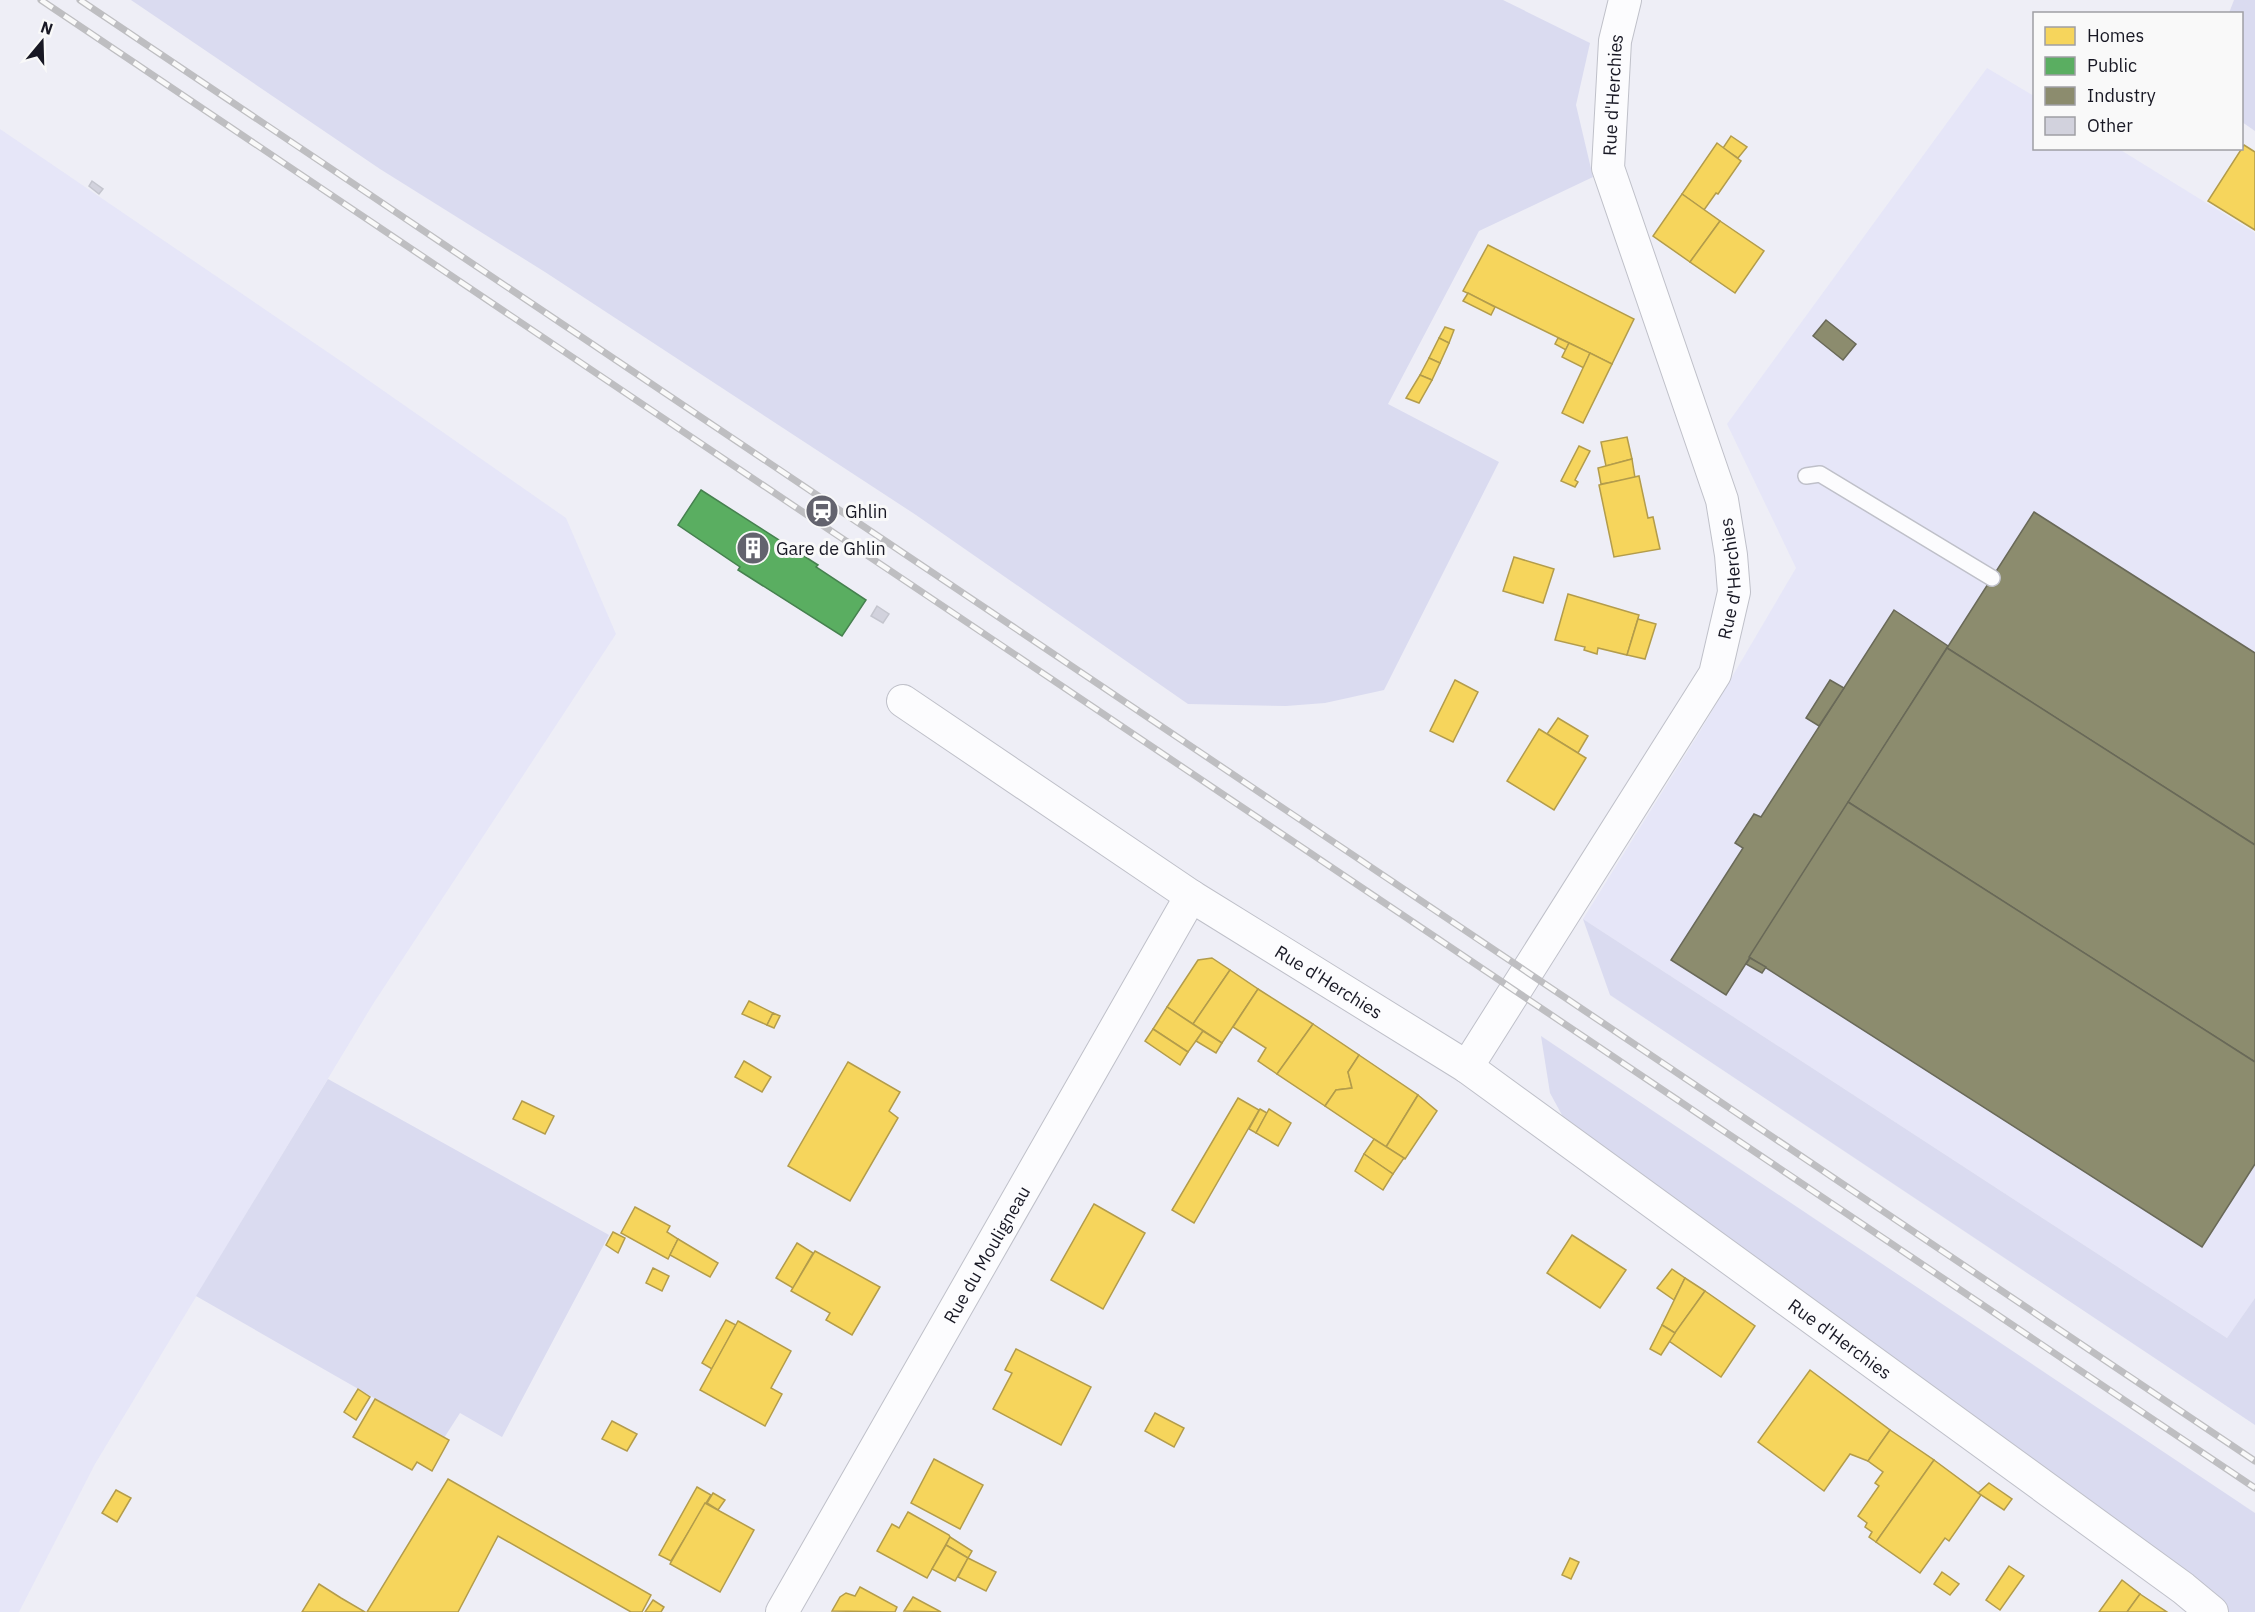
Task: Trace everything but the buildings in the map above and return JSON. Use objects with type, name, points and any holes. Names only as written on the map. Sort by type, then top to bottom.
[{"type":"street","name":"Rue d'Herchies","points":[[1467,1067],[1715,674],[1734,592],[1731,555],[1722,500],[1608,168],[1615,41],[1625,0]]},
{"type":"street","name":"Rue d'Herchies","points":[[903,701],[1191,896],[1467,1067],[2164,1574],[2211,1612]]},
{"type":"street","name":"Rue du Mouligneau","points":[[782,1612],[1191,896]]},
{"type":"lane","points":[[1806,476],[1820,474],[1992,578]]},
{"type":"shaded area","points":[[131,0],[1503,0],[1590,43],[1576,105],[1593,177],[1479,231],[1388,404],[1499,462],[1384,690],[1325,703],[1286,706],[1188,704],[916,515],[545,272],[380,169]]},
{"type":"shaded area","points":[[2234,0],[2255,0],[2255,131],[2243,123],[2243,12],[2229,12]]},
{"type":"shaded area","points":[[1987,68],[2033,95],[2033,150],[2121,150],[2255,233],[2255,1298],[2227,1338],[1583,919],[1699,733],[1796,568],[1727,424]]},
{"type":"shaded area","points":[[0,129],[566,518],[616,634],[373,1004],[95,1464],[19,1612],[0,1612]]},
{"type":"shaded area","points":[[1583,919],[2227,1338],[2255,1298],[2255,1425],[1610,995]]},
{"type":"shaded area","points":[[1541,1036],[2255,1513],[2255,1612],[2212,1612],[1581,1150],[1550,1093]]},
{"type":"shaded area","points":[[328,1079],[609,1235],[502,1437],[460,1413],[444,1438],[196,1296]]},
{"type":"railway","points":[[41,0],[2255,1488]]},
{"type":"railway","points":[[80,0],[2255,1461]]},
{"type":"place","name":"Ghlin","points":[[822,511]]},
{"type":"place","name":"Gare de Ghlin","points":[[753,548]]}]
